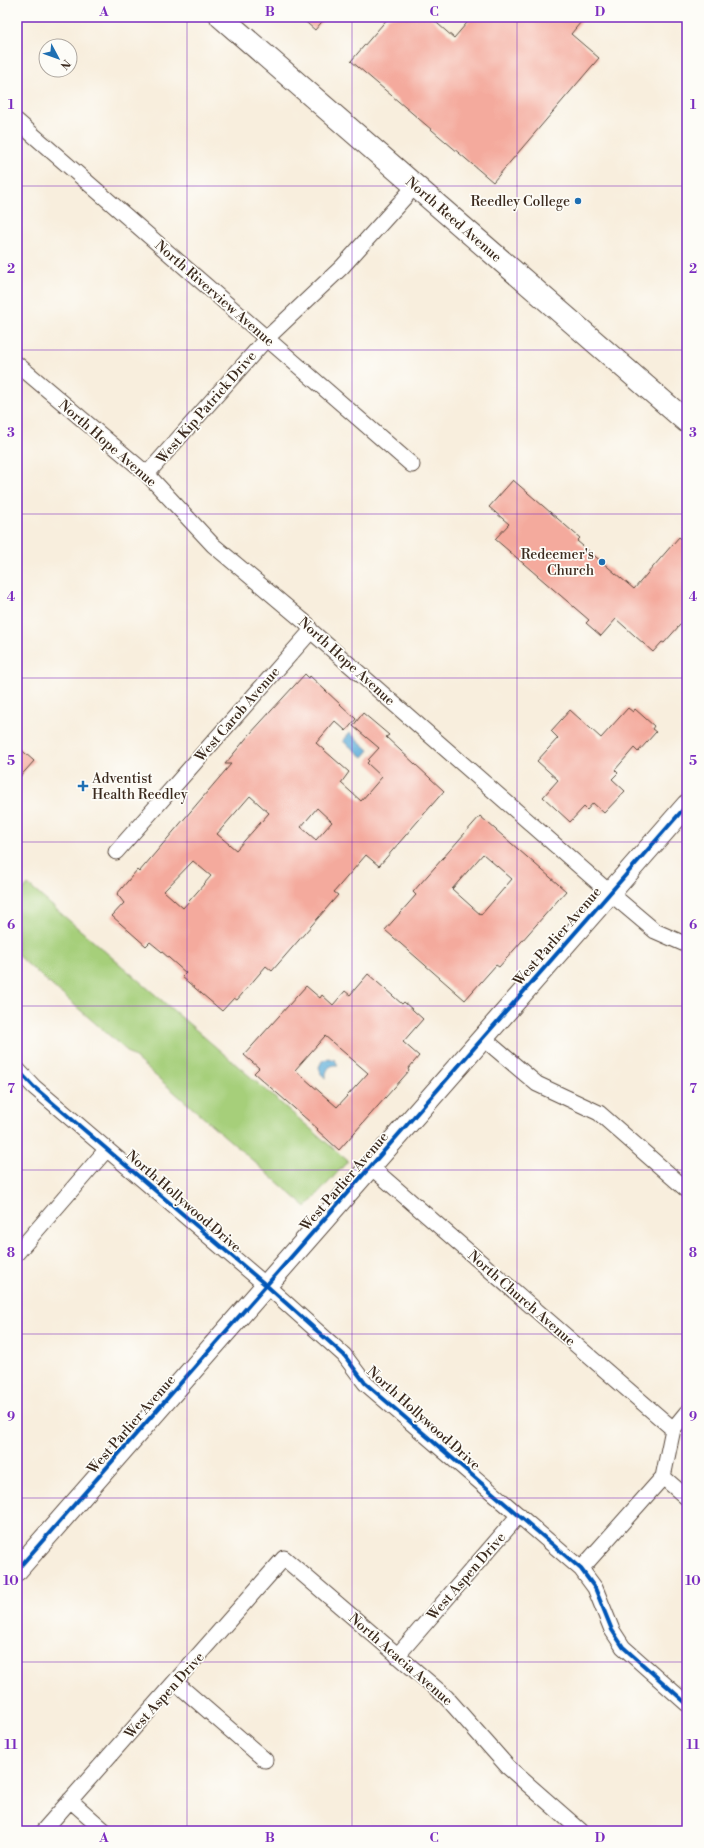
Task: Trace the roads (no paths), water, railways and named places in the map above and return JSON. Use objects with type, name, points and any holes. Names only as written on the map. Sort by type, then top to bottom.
[{"type":"main road","name":"North Reed Avenue","points":[[221,17],[687,422]]},
{"type":"street","name":"North Riverview Avenue","points":[[17,121],[412,465]]},
{"type":"street","name":"West Kip Patrick Drive","points":[[147,474],[267,338],[342,267],[415,186]]},
{"type":"street","name":"North Hope Avenue","points":[[17,364],[147,474],[213,545],[307,624],[311,631],[610,892],[655,931],[687,945]]},
{"type":"street","name":"West Carob Avenue","points":[[116,852],[311,631]]},
{"type":"street","name":"West Parlier Avenue","points":[[17,1570],[687,805]]},
{"type":"street","points":[[483,1038],[537,1084],[599,1112],[687,1190]]},
{"type":"street","name":"North Hollywood Drive","points":[[17,1069],[34,1087],[267,1286],[344,1355],[365,1383],[581,1570],[595,1588],[612,1630],[623,1647],[687,1704]]},
{"type":"street","points":[[17,1253],[107,1149]]},
{"type":"street","name":"North Church Avenue","points":[[371,1167],[673,1428]]},
{"type":"street","points":[[581,1570],[663,1477],[673,1428],[687,1412]]},
{"type":"street","points":[[663,1477],[687,1498]]},
{"type":"street","name":"West Aspen Drive","points":[[397,1656],[519,1515]]},
{"type":"street","name":"West Aspen Drive","points":[[43,1831],[284,1558]]},
{"type":"street","name":"North Acacia Avenue","points":[[284,1558],[446,1697],[508,1767],[582,1831]]},
{"type":"street","points":[[175,1682],[265,1760]]},
{"type":"street","points":[[70,1800],[105,1831]]},
{"type":"water","points":[[350,733],[369,750],[363,757],[343,741]]},
{"type":"water","points":[[329,1058],[335,1060],[338,1065],[333,1065],[329,1068],[326,1072],[326,1078],[321,1074],[319,1067],[322,1061]]},
{"type":"place","name":"Reedley College","points":[[578,201]]},
{"type":"place","name":"Redeemer's Church","points":[[602,562]]},
{"type":"place","name":"Adventist Health Reedley","points":[[83,786]]}]
